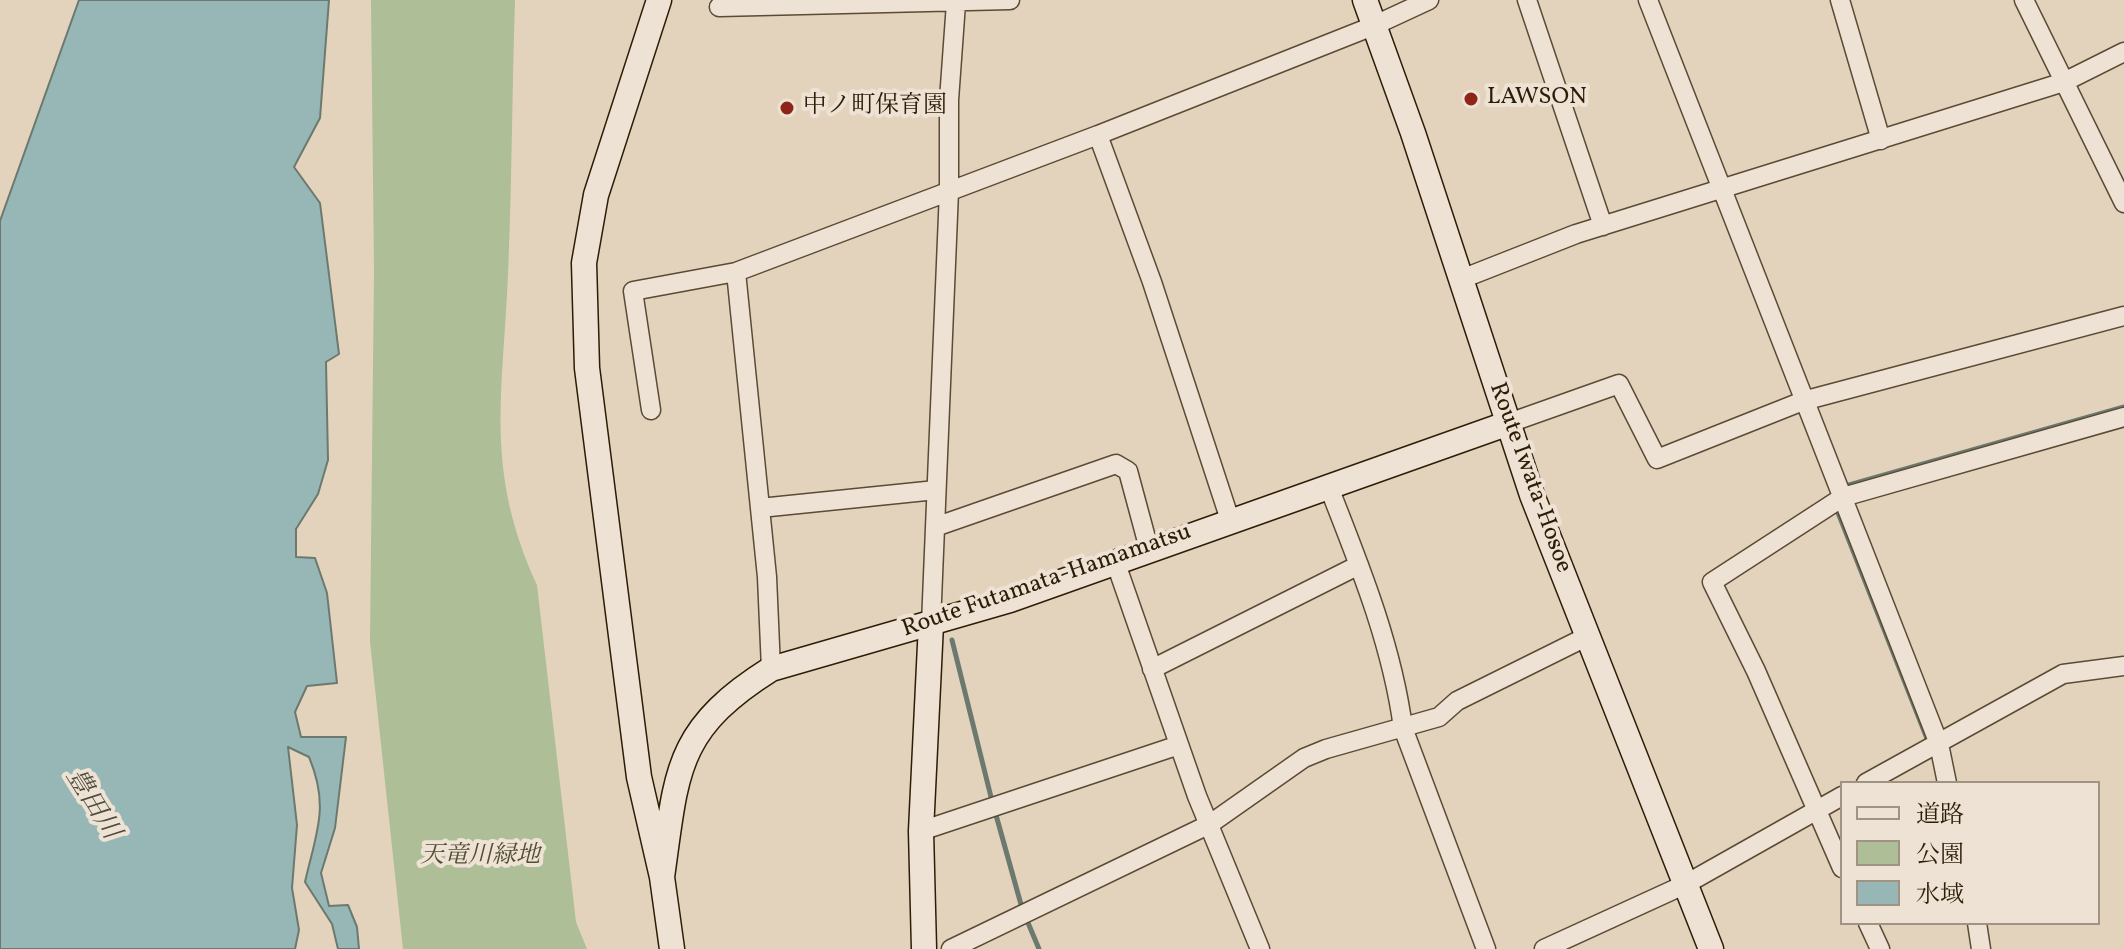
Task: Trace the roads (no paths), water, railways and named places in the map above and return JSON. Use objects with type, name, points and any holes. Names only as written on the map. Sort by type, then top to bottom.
[{"type":"main road","name":"Route Futamata-Hamamatsu","points":[[659,0],[596,195],[584,263],[587,368],[639,777],[662,877],[672,949]]},
{"type":"main road","name":"Route Iwata-Hosoe","points":[[1365,0],[1413,133],[1532,495],[1711,949]]},
{"type":"main road","name":"Route Futamata-Hamamatsu","points":[[662,877],[685,753],[709,716],[740,689],[771,669],[1010,600],[1509,423]]},
{"type":"main road","points":[[924,949],[921,831],[931,624]]},
{"type":"street","points":[[719,7],[1010,0]]},
{"type":"street","points":[[651,410],[633,291],[736,272],[1098,135],[1373,26],[1429,0]]},
{"type":"street","points":[[1527,0],[1603,226]]},
{"type":"street","points":[[1648,0],[1939,744],[1947,781]]},
{"type":"street","points":[[1840,0],[1881,140]]},
{"type":"street","points":[[2024,0],[2124,203]]},
{"type":"street","points":[[931,624],[949,191],[949,100],[956,3]]},
{"type":"street","points":[[1459,280],[1603,226],[2064,82],[2124,52]]},
{"type":"street","points":[[1098,135],[1166,324],[1230,520]]},
{"type":"street","points":[[736,272],[760,508],[771,669]]},
{"type":"street","points":[[1509,423],[1619,384],[1657,459],[1803,401],[2124,316]]},
{"type":"street","points":[[1840,864],[1756,671],[1712,582],[1843,497],[2124,417]]},
{"type":"street","points":[[935,527],[1116,464],[1128,471],[1149,549]]},
{"type":"street","points":[[1328,485],[1359,565],[1398,689],[1403,728],[1486,949]]},
{"type":"street","points":[[760,508],[936,490]]},
{"type":"street","points":[[1115,561],[1179,745],[1260,949]]},
{"type":"street","points":[[1152,669],[1359,565]]},
{"type":"street","points":[[951,949],[1210,824],[1304,758],[1439,717],[1457,701],[1588,636]]},
{"type":"street","points":[[1870,781],[2063,674],[2124,666]]},
{"type":"street","points":[[921,831],[1179,745]]},
{"type":"street","points":[[1544,949],[1686,884],[1840,797]]},
{"type":"street","points":[[1869,925],[1880,949]]},
{"type":"street","points":[[1977,925],[1981,949]]},
{"type":"water","name":"豊田川","points":[[79,0],[329,0],[320,118],[294,167],[320,203],[339,354],[326,362],[328,460],[318,494],[296,529],[296,557],[315,558],[327,593],[337,683],[307,686],[295,712],[301,737],[346,737],[335,828],[321,873],[329,906],[348,905],[357,927],[359,949],[338,949],[332,924],[305,882],[317,834],[319,791],[309,757],[288,747],[297,825],[292,888],[299,930],[295,949],[0,949],[0,221]]},
{"type":"waterway","points":[[1849,485],[2124,407]]},
{"type":"waterway","points":[[1837,510],[1928,741]]},
{"type":"waterway","points":[[952,640],[992,801]]},
{"type":"waterway","points":[[996,815],[1022,908]]},
{"type":"waterway","points":[[1026,918],[1039,949]]},
{"type":"place","name":"LAWSON","points":[[1471,99]]},
{"type":"place","name":"中ノ町保育園","points":[[787,108]]},
{"type":"park label","name":"天竜川緑地","points":[[480,858]]}]
